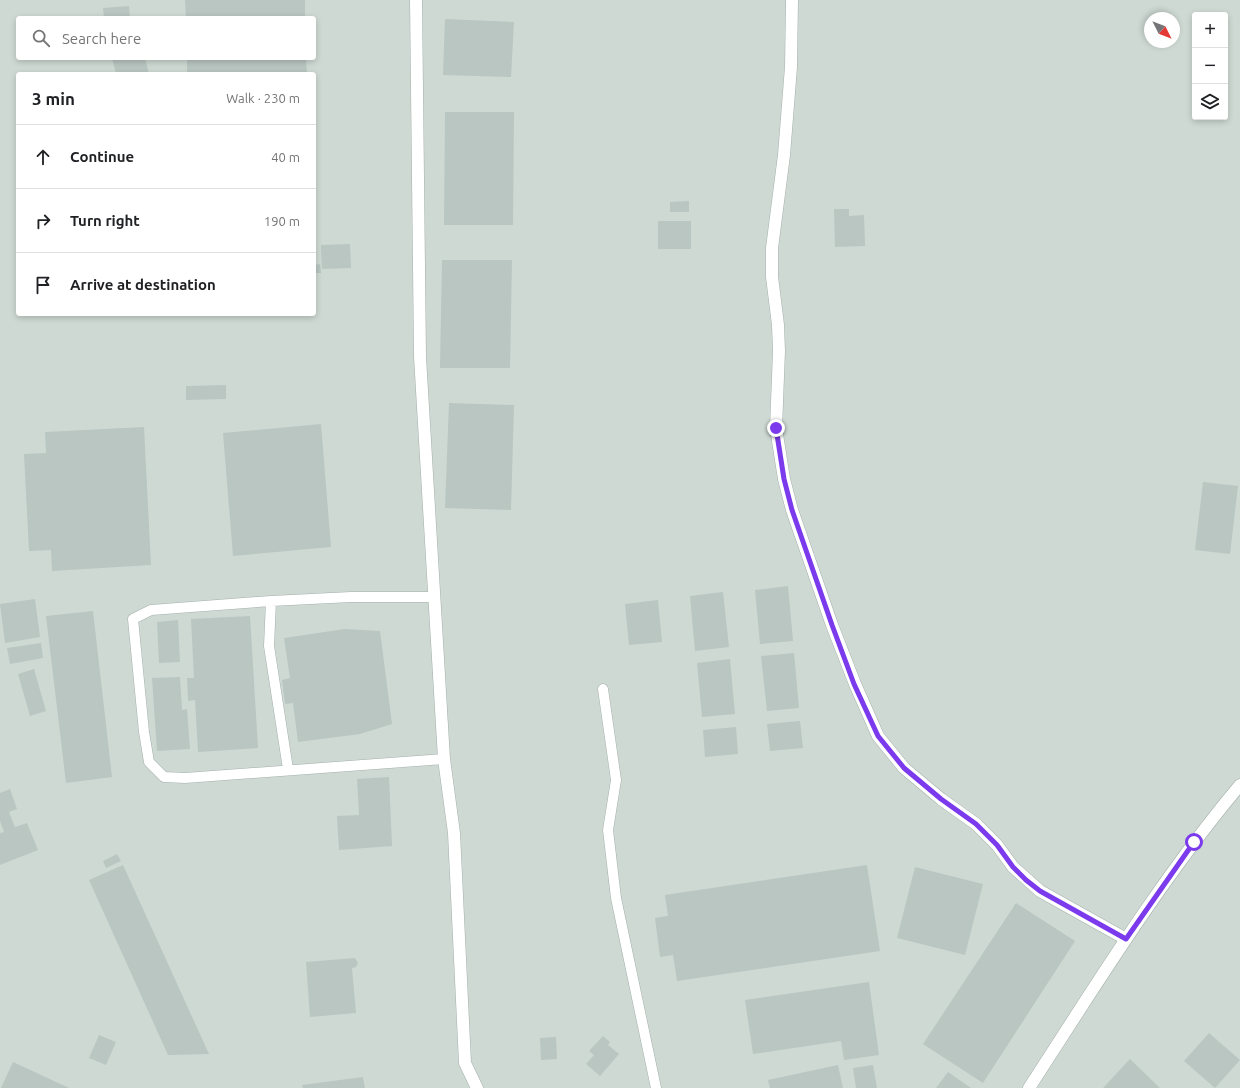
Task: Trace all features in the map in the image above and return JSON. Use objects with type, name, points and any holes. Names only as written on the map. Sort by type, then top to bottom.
[{"type":"street","points":[[416,0],[420,357],[444,759],[454,833],[465,1063],[477,1088]]},
{"type":"street","points":[[792,0],[791,67],[784,155],[772,248],[772,277],[778,338],[776,428],[784,479],[792,510],[832,625],[854,684],[878,736],[904,768],[941,799],[976,824],[997,845],[1013,867],[1040,891],[1126,939]]},
{"type":"street","points":[[1029,1088],[1126,939],[1194,842],[1240,785]]},
{"type":"lane","points":[[435,598],[351,597],[271,601],[151,610],[133,619],[144,732],[149,762],[164,777],[185,778],[288,769],[444,759]]},
{"type":"lane","points":[[271,601],[269,646],[288,769]]},
{"type":"lane","points":[[603,689],[616,780],[608,830],[616,898],[656,1088]]},
{"type":"shaded area","points":[[0,0],[1240,0],[1240,1088],[0,1088]]},
{"type":"building","points":[[185,0],[305,0],[305,16],[186,16]]},
{"type":"building","points":[[129,6],[130,16],[104,16],[103,8]]},
{"type":"building","points":[[445,19],[514,22],[511,77],[443,75]]},
{"type":"building","points":[[112,60],[146,60],[148,72],[116,72]]},
{"type":"building","points":[[187,60],[306,60],[307,72],[187,72]]},
{"type":"building","points":[[445,112],[514,112],[513,225],[444,225]]},
{"type":"building","points":[[689,201],[689,212],[670,212],[670,202]]},
{"type":"building","points":[[834,209],[849,209],[849,216],[864,215],[865,246],[835,247]]},
{"type":"building","points":[[658,221],[691,221],[691,249],[658,249]]},
{"type":"building","points":[[350,244],[351,268],[322,269],[321,245]]},
{"type":"building","points":[[442,260],[512,260],[510,368],[440,368]]},
{"type":"building","points":[[320,264],[321,273],[316,273],[316,265]]},
{"type":"building","points":[[226,385],[226,399],[186,400],[186,386]]},
{"type":"building","points":[[449,403],[514,405],[511,510],[445,508]]},
{"type":"building","points":[[321,424],[331,547],[233,556],[223,433]]},
{"type":"building","points":[[144,427],[151,565],[52,571],[51,550],[29,551],[24,454],[46,453],[45,432]]},
{"type":"building","points":[[1203,482],[1238,486],[1230,554],[1195,550]]},
{"type":"building","points":[[788,586],[793,641],[760,644],[755,590]]},
{"type":"building","points":[[723,592],[729,647],[695,651],[690,596]]},
{"type":"building","points":[[35,599],[40,637],[5,643],[0,604]]},
{"type":"building","points":[[658,600],[662,642],[629,645],[625,604]]},
{"type":"building","points":[[93,611],[112,777],[66,783],[46,616]]},
{"type":"building","points":[[250,616],[258,748],[198,752],[195,700],[188,701],[187,678],[194,678],[191,619]]},
{"type":"building","points":[[178,620],[180,662],[159,663],[157,622]]},
{"type":"building","points":[[345,629],[380,631],[392,724],[360,734],[298,742],[293,703],[285,704],[282,680],[290,678],[284,638]]},
{"type":"building","points":[[41,643],[43,658],[10,664],[7,648]]},
{"type":"building","points":[[794,653],[799,708],[767,711],[761,656]]},
{"type":"building","points":[[730,659],[735,714],[702,717],[697,663]]},
{"type":"building","points":[[34,669],[46,711],[30,716],[18,674]]},
{"type":"building","points":[[180,677],[182,710],[187,709],[190,749],[157,751],[152,678]]},
{"type":"building","points":[[800,721],[803,748],[770,751],[767,724]]},
{"type":"building","points":[[736,727],[738,754],[705,757],[703,730]]},
{"type":"building","points":[[389,777],[392,846],[339,850],[337,816],[359,815],[357,779]]},
{"type":"building","points":[[10,789],[17,809],[9,812],[15,827],[27,823],[38,850],[0,865],[0,833],[4,832],[0,821],[0,793]]},
{"type":"building","points":[[117,854],[121,861],[106,868],[103,861]]},
{"type":"building","points":[[123,865],[209,1054],[168,1055],[89,880]]},
{"type":"building","points":[[867,865],[880,951],[677,981],[673,955],[660,957],[655,918],[668,916],[665,895]]},
{"type":"building","points":[[915,867],[983,884],[965,955],[897,938]]},
{"type":"building","points":[[1016,903],[1075,941],[983,1083],[923,1044]]},
{"type":"building","points":[[355,958],[358,963],[356,967],[352,968],[356,1013],[310,1017],[306,962]]},
{"type":"building","points":[[869,982],[879,1055],[844,1060],[841,1041],[753,1054],[745,1000]]},
{"type":"building","points":[[1209,1033],[1240,1060],[1215,1088],[1184,1061]]},
{"type":"building","points":[[99,1035],[116,1042],[106,1065],[89,1058]]},
{"type":"building","points":[[603,1036],[610,1042],[608,1045],[619,1054],[600,1076],[586,1064],[594,1055],[589,1051]]},
{"type":"building","points":[[556,1037],[557,1059],[541,1060],[540,1038]]},
{"type":"building","points":[[1130,1059],[1160,1088],[1103,1088]]},
{"type":"building","points":[[13,1062],[69,1088],[1,1088]]},
{"type":"building","points":[[838,1065],[843,1088],[770,1088],[768,1080]]},
{"type":"building","points":[[873,1065],[877,1088],[856,1088],[853,1068]]},
{"type":"building","points":[[948,1072],[971,1088],[936,1088]]},
{"type":"building","points":[[363,1077],[365,1088],[303,1088],[302,1085]]},
{"type":"route","points":[[776,428],[784,479],[792,510],[854,684],[878,736],[904,768],[941,799],[976,824],[997,845],[1013,867],[1040,891],[1126,939],[1194,842]]}]
